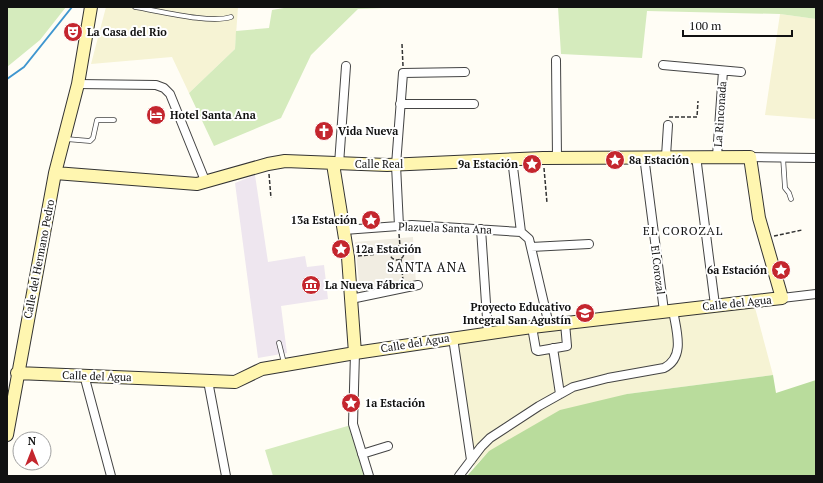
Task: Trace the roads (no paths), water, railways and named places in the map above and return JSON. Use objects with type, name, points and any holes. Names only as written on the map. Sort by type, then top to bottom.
[{"type":"street","name":"Calle del Hermano Pedro","points":[[7,435],[17,373],[55,173],[78,84],[89,8]]},
{"type":"street","points":[[556,60],[557,158]]},
{"type":"street","name":"La Rinconada","points":[[663,65],[741,72]]},
{"type":"street","points":[[346,66],[336,164],[348,257],[351,299],[354,353],[353,417],[369,476]]},
{"type":"street","name":"La Rinconada","points":[[723,71],[706,156],[750,156]]},
{"type":"street","points":[[399,226],[396,165],[403,73],[465,72]]},
{"type":"street","points":[[78,84],[156,85],[164,88],[170,94],[206,183]]},
{"type":"street","points":[[400,104],[474,104]]},
{"type":"street","points":[[666,156],[668,125]]},
{"type":"street","name":"El Corozal","points":[[560,394],[587,383],[664,368],[672,364],[675,360],[678,348],[668,311],[644,156]]},
{"type":"street","points":[[706,156],[715,305]]},
{"type":"street","name":"Calle Real","points":[[55,173],[197,184],[206,183],[268,164],[284,161],[396,165],[543,158],[706,156]]},
{"type":"street","points":[[782,298],[764,238],[757,208],[750,156],[816,158]]},
{"type":"street","points":[[512,159],[522,232],[527,236],[531,247],[548,325]]},
{"type":"street","name":"Plazuela Santa Ana","points":[[344,230],[399,226],[522,232]]},
{"type":"street","points":[[482,229],[488,333]]},
{"type":"street","points":[[531,247],[589,244]]},
{"type":"street","points":[[351,299],[418,285]]},
{"type":"street","name":"Calle del Agua","points":[[17,373],[235,382],[262,370],[284,365],[453,338],[548,325],[816,294]]},
{"type":"street","points":[[532,327],[536,350],[553,348],[568,345],[565,323]]},
{"type":"street","points":[[453,338],[471,460]]},
{"type":"street","points":[[459,476],[490,438],[560,394],[553,348]]},
{"type":"street","points":[[84,375],[111,476]]},
{"type":"street","points":[[208,381],[226,476]]},
{"type":"street","points":[[362,454],[388,446]]},
{"type":"lane","points":[[136,7],[211,19],[224,19],[231,17]]},
{"type":"lane","points":[[64,139],[90,141],[94,138],[97,120],[114,120]]},
{"type":"lane","points":[[784,157],[785,188],[789,193],[790,199]]},
{"type":"lane","points":[[279,343],[284,365]]},
{"type":"waterway","points":[[7,79],[24,67],[72,7]]},
{"type":"place","name":"La Casa del Rio","points":[[73,32]]},
{"type":"place","name":"Hotel Santa Ana","points":[[156,115]]},
{"type":"place","name":"Vida Nueva","points":[[324,131]]},
{"type":"place","name":"8a Estación","points":[[615,160]]},
{"type":"place","name":"9a Estación","points":[[532,164]]},
{"type":"place","name":"13a Estación","points":[[371,220]]},
{"type":"place","name":"12a Estación","points":[[341,249]]},
{"type":"place","name":"6a Estación","points":[[781,270]]},
{"type":"place","name":"La Nueva Fábrica","points":[[311,285]]},
{"type":"place","name":"Proyecto Educativo Integral San Agustín","points":[[585,313]]},
{"type":"place","name":"1a Estación","points":[[351,403]]},
{"type":"district","name":"EL COROZAL","points":[[683,230]]},
{"type":"district","name":"SANTA ANA","points":[[427,267]]}]
